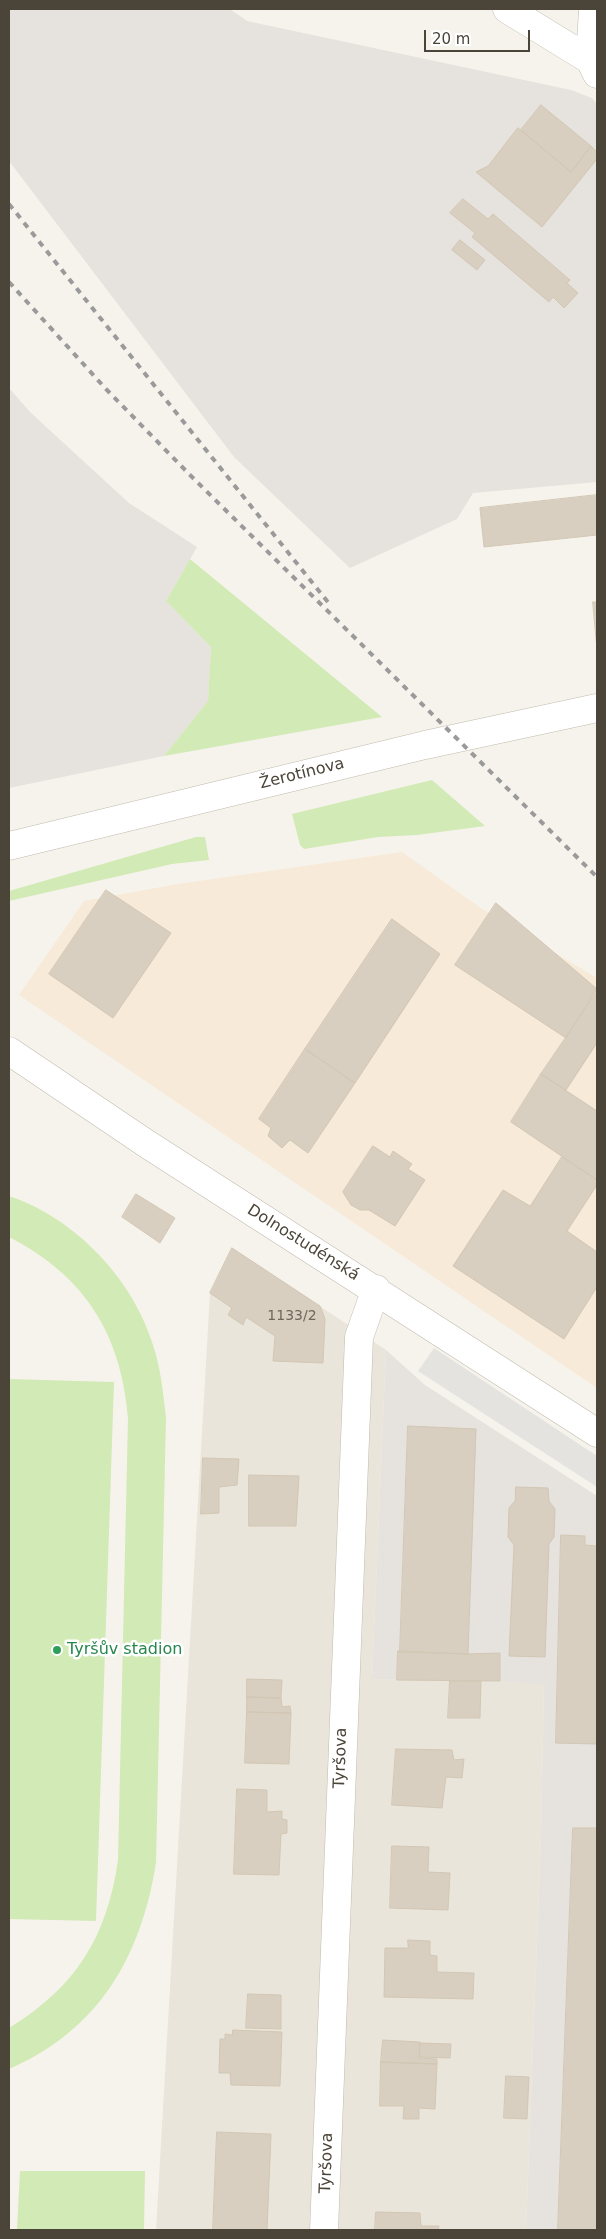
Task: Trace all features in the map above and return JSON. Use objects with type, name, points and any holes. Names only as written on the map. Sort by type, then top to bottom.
[{"type":"street","points":[[507,9],[594,68]]},
{"type":"street","points":[[593,9],[594,68]]},
{"type":"street","name":"Žerotínova","points":[[9,846],[425,745],[597,708]]},
{"type":"street","name":"Dolnostudénská","points":[[9,1052],[147,1144],[376,1289],[597,1433]]},
{"type":"street","name":"Tyršova","points":[[324,2230],[359,1337],[376,1289]]},
{"type":"shaded area","points":[[9,9],[230,9],[247,21],[571,90],[592,98],[597,104],[597,482],[473,493],[457,519],[350,568],[234,457],[9,161]]},
{"type":"shaded area","points":[[9,388],[31,413],[129,503],[197,547],[166,601],[211,647],[208,701],[164,756],[9,788]]},
{"type":"shaded area","points":[[402,852],[482,909],[597,978],[597,1388],[19,995],[84,901],[178,884]]},
{"type":"shaded area","points":[[232,1248],[386,1350],[372,1679],[500,1681],[544,1684],[541,1837],[526,2230],[156,2230],[210,1293]]},
{"type":"shaded area","points":[[434,1348],[597,1456],[597,1487],[418,1371]]},
{"type":"shaded area","points":[[386,1350],[425,1385],[597,1496],[597,2230],[526,2230],[541,1837],[544,1685],[500,1681],[372,1679]]},
{"type":"green space","points":[[190,559],[382,717],[164,756],[208,701],[211,647],[166,601]]},
{"type":"green space","points":[[432,780],[485,826],[417,835],[378,837],[304,849],[300,845],[292,814]]},
{"type":"green space","points":[[196,837],[205,837],[209,860],[172,864],[9,901],[9,891]]},
{"type":"green space","points":[[9,1196],[57,1219],[78,1235],[116,1275],[144,1321],[153,1345],[160,1372],[166,1417],[156,1863],[149,1897],[127,1959],[111,1987],[68,2034],[41,2053],[9,2069],[9,2028],[53,1995],[70,1977],[96,1936],[106,1913],[113,1888],[118,1860],[128,1418],[124,1388],[117,1360],[107,1334],[94,1311],[78,1289],[59,1270],[36,1253],[9,1237]]},
{"type":"green space","name":"Tyršův stadion","points":[[9,1379],[114,1382],[96,1921],[9,1919]]},
{"type":"green space","points":[[20,2171],[145,2171],[144,2230],[17,2230]]},
{"type":"building","points":[[541,105],[591,146],[571,172],[521,130]]},
{"type":"building","points":[[518,128],[571,172],[591,146],[597,152],[597,159],[542,227],[476,172],[488,166]]},
{"type":"building","points":[[463,199],[488,219],[493,214],[570,280],[567,283],[578,293],[564,308],[553,297],[549,302],[472,237],[475,233],[450,213]]},
{"type":"building","points":[[460,240],[485,260],[477,270],[452,250]]},
{"type":"building","points":[[597,495],[597,535],[484,547],[480,508]]},
{"type":"building","points":[[593,602],[597,602],[597,649]]},
{"type":"building","points":[[106,890],[171,933],[113,1018],[49,974]]},
{"type":"building","points":[[496,903],[597,989],[566,1038],[455,965]]},
{"type":"building","points":[[392,919],[440,954],[355,1083],[305,1049]]},
{"type":"building","points":[[597,992],[597,1043],[566,1090],[541,1074]]},
{"type":"building","points":[[305,1049],[355,1083],[308,1153],[290,1140],[282,1148],[268,1136],[271,1128],[259,1119]]},
{"type":"building","points":[[541,1074],[597,1111],[597,1180],[511,1122]]},
{"type":"building","points":[[373,1146],[390,1157],[393,1151],[412,1164],[408,1169],[425,1180],[395,1226],[369,1210],[360,1210],[351,1205],[343,1192]]},
{"type":"building","points":[[562,1157],[597,1180],[597,1185],[567,1231],[597,1252],[597,1287],[564,1339],[453,1266],[503,1190],[530,1206]]},
{"type":"building","points":[[136,1194],[175,1218],[160,1243],[122,1217]]},
{"type":"building","points":[[232,1248],[320,1306],[325,1319],[323,1363],[273,1361],[275,1336],[246,1317],[243,1325],[228,1315],[232,1308],[210,1293]]},
{"type":"building","points":[[408,1426],[476,1429],[468,1654],[400,1652]]},
{"type":"building","points":[[203,1458],[239,1459],[237,1485],[219,1487],[219,1513],[201,1514]]},
{"type":"building","points":[[249,1475],[299,1476],[296,1526],[249,1526]]},
{"type":"building","points":[[516,1487],[548,1488],[549,1501],[555,1509],[554,1537],[549,1544],[545,1657],[509,1656],[514,1545],[508,1537],[509,1508],[515,1501]]},
{"type":"building","points":[[561,1535],[585,1536],[585,1545],[597,1546],[597,1744],[556,1743]]},
{"type":"building","points":[[398,1651],[468,1654],[500,1653],[500,1681],[397,1680]]},
{"type":"building","points":[[247,1679],[282,1680],[281,1698],[247,1697]]},
{"type":"building","points":[[450,1681],[481,1681],[480,1718],[448,1718]]},
{"type":"building","points":[[247,1697],[281,1698],[282,1707],[290,1706],[291,1713],[247,1712]]},
{"type":"building","points":[[247,1712],[291,1713],[289,1764],[245,1763]]},
{"type":"building","points":[[396,1749],[452,1750],[454,1760],[464,1759],[462,1778],[446,1777],[442,1808],[392,1805]]},
{"type":"building","points":[[237,1789],[267,1790],[267,1812],[282,1811],[282,1819],[287,1820],[287,1833],[281,1834],[279,1875],[234,1874]]},
{"type":"building","points":[[573,1828],[597,1828],[597,2230],[558,2230]]},
{"type":"building","points":[[392,1846],[429,1847],[428,1872],[450,1873],[448,1910],[390,1908]]},
{"type":"building","points":[[408,1940],[430,1941],[430,1955],[437,1956],[437,1972],[474,1973],[473,1999],[384,1997],[385,1948],[408,1948]]},
{"type":"building","points":[[248,1994],[281,1995],[281,2029],[246,2028]]},
{"type":"building","points":[[233,2030],[282,2032],[280,2086],[231,2085],[230,2073],[219,2073],[220,2039],[225,2039],[225,2034],[232,2035]]},
{"type":"building","points":[[383,2040],[420,2042],[419,2058],[437,2059],[437,2064],[381,2062]]},
{"type":"building","points":[[420,2043],[451,2044],[450,2058],[420,2057]]},
{"type":"building","points":[[381,2062],[437,2064],[435,2109],[419,2108],[419,2119],[403,2119],[404,2106],[380,2106]]},
{"type":"building","points":[[506,2076],[529,2077],[527,2119],[504,2118]]},
{"type":"building","points":[[217,2132],[271,2134],[267,2230],[213,2230]]},
{"type":"building","points":[[376,2212],[420,2213],[421,2226],[439,2226],[438,2230],[375,2230]]},
{"type":"railway","points":[[9,204],[331,606]]},
{"type":"railway","points":[[9,282],[106,389],[189,474],[597,877]]},
{"type":"place","name":"Tyršův stadion","points":[[57,1650]]}]
